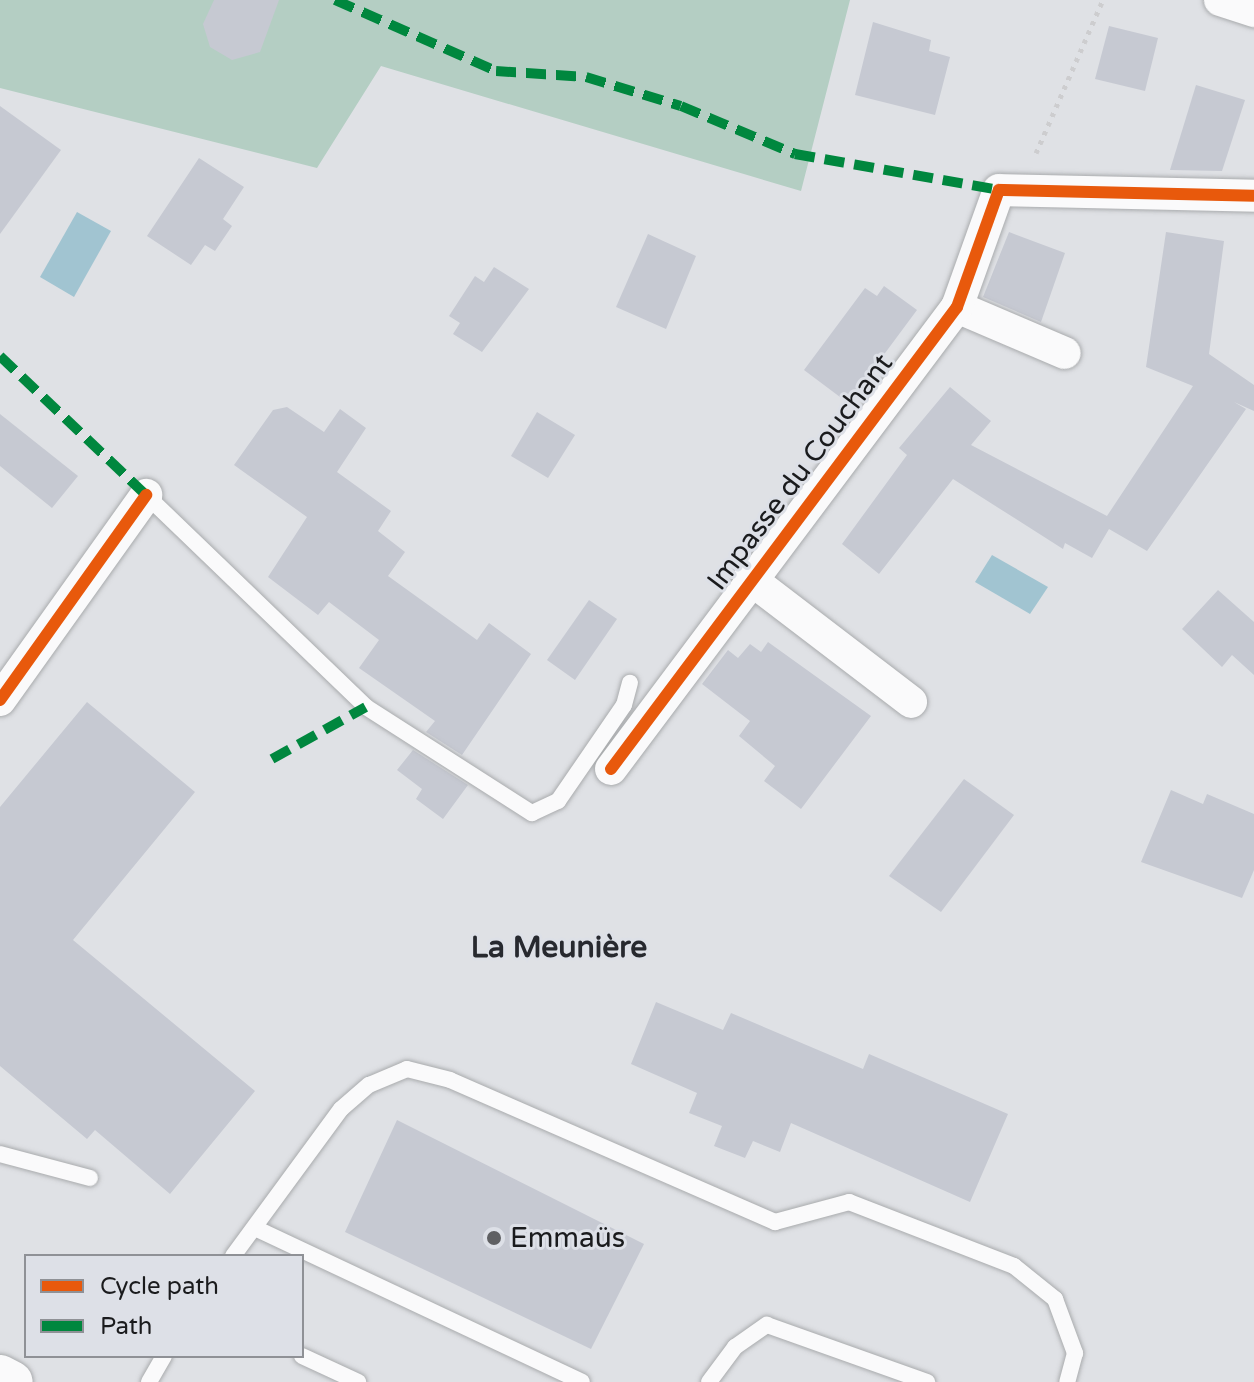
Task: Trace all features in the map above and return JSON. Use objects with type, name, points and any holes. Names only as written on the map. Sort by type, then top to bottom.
[{"type":"street","points":[[1220,0],[1254,11]]},
{"type":"street","points":[[999,190],[1254,196]]},
{"type":"street","name":"Impasse du Couchant","points":[[611,769],[749,578],[957,307],[999,190]]},
{"type":"street","points":[[957,307],[1065,353]]},
{"type":"street","points":[[0,700],[146,495]]},
{"type":"street","points":[[749,578],[911,702]]},
{"type":"street","points":[[0,1376],[12,1382]]},
{"type":"lane","points":[[146,495],[366,707],[532,813],[558,801],[624,705],[630,683]]},
{"type":"lane","points":[[235,1254],[257,1229],[341,1109],[369,1085],[407,1069],[450,1080],[775,1222],[849,1202],[1014,1266],[1055,1299],[1075,1353],[1067,1382]]},
{"type":"lane","points":[[0,1154],[90,1178]]},
{"type":"lane","points":[[257,1229],[582,1382]]},
{"type":"lane","points":[[709,1382],[735,1347],[767,1325],[927,1382]]},
{"type":"lane","points":[[304,1357],[358,1382]]},
{"type":"lane","points":[[149,1382],[163,1358]]},
{"type":"path","points":[[999,190],[1033,162],[1103,0]]},
{"type":"green space","points":[[0,0],[850,0],[801,191],[381,66],[317,168],[0,88]]},
{"type":"water","points":[[77,212],[111,231],[74,297],[40,277]]},
{"type":"water","points":[[992,555],[1048,587],[1030,614],[975,582]]},
{"type":"building","points":[[214,0],[279,0],[260,52],[232,60],[210,47],[203,24]]},
{"type":"building","points":[[873,22],[931,40],[929,51],[950,57],[935,115],[855,95]]},
{"type":"building","points":[[1109,26],[1158,38],[1145,91],[1095,79]]},
{"type":"building","points":[[1196,85],[1245,100],[1222,171],[1170,170]]},
{"type":"building","points":[[0,106],[61,150],[0,234]]},
{"type":"building","points":[[199,158],[244,187],[223,219],[232,226],[215,251],[205,245],[191,265],[147,236]]},
{"type":"building","points":[[1009,232],[1065,253],[1041,322],[983,297]]},
{"type":"building","points":[[1166,232],[1224,241],[1209,354],[1254,385],[1254,411],[1234,402],[1246,409],[1147,551],[1109,529],[1092,558],[1065,543],[1063,549],[953,479],[879,574],[842,544],[907,455],[899,448],[950,387],[991,421],[971,445],[1107,516],[1193,386],[1146,367]]},
{"type":"building","points":[[648,234],[696,256],[666,329],[616,307]]},
{"type":"building","points":[[494,267],[529,289],[482,352],[453,334],[460,323],[449,316],[475,276],[484,282]]},
{"type":"building","points":[[884,286],[917,310],[848,403],[804,370],[865,288],[877,296]]},
{"type":"building","points":[[287,407],[324,432],[340,409],[366,428],[337,472],[391,511],[378,531],[405,552],[388,576],[477,640],[489,623],[531,654],[462,755],[426,732],[435,721],[359,668],[379,640],[329,602],[318,615],[268,577],[307,517],[234,465],[273,410]]},
{"type":"building","points":[[537,412],[575,435],[548,478],[511,456]]},
{"type":"building","points":[[0,414],[78,476],[52,508],[0,466]]},
{"type":"building","points":[[1218,590],[1254,622],[1254,675],[1232,655],[1222,667],[1182,629]]},
{"type":"building","points":[[589,600],[617,619],[575,680],[547,660]]},
{"type":"building","points":[[768,642],[871,716],[801,809],[764,781],[775,766],[739,736],[750,721],[702,684],[728,650],[738,658],[750,644],[761,652]]},
{"type":"building","points":[[87,702],[195,792],[73,940],[255,1091],[170,1194],[95,1130],[87,1139],[0,1066],[0,807]]},
{"type":"building","points":[[413,750],[468,785],[443,819],[416,799],[422,789],[397,770]]},
{"type":"building","points":[[964,779],[1014,815],[941,912],[889,876]]},
{"type":"building","points":[[1171,790],[1203,804],[1207,794],[1254,814],[1254,870],[1242,898],[1141,862]]},
{"type":"building","points":[[656,1002],[723,1030],[731,1013],[863,1069],[869,1054],[1008,1114],[970,1202],[791,1123],[780,1152],[753,1141],[745,1158],[714,1146],[722,1126],[689,1113],[697,1093],[631,1064]]},
{"type":"building","name":"Emmaüs","points":[[397,1120],[644,1244],[591,1349],[345,1232]]},
{"type":"marked path","points":[[335,0],[496,71],[586,77],[681,106],[795,154],[999,190]]},
{"type":"marked path","points":[[0,356],[146,495]]},
{"type":"marked path","points":[[272,759],[366,707]]},
{"type":"cycle path","points":[[611,769],[957,307],[999,190],[1254,196]]},
{"type":"cycle path","points":[[0,700],[146,495]]},
{"type":"place","name":"Emmaüs","points":[[494,1238]]},
{"type":"district","name":"La Meunière","points":[[559,948]]}]
